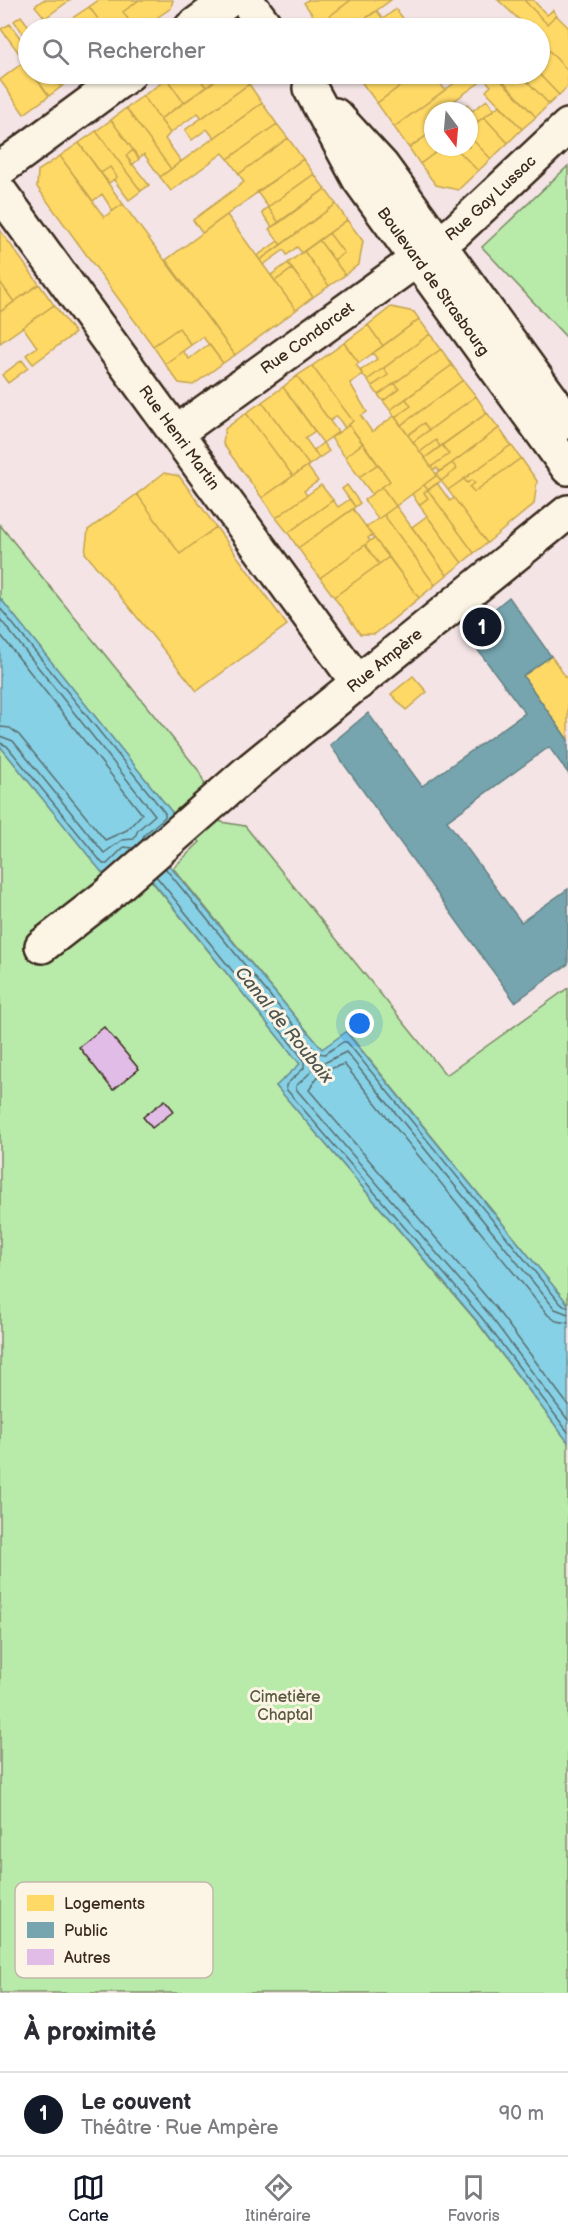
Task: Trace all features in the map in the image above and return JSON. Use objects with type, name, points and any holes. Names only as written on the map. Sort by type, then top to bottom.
[{"type":"street","points":[[204,18],[229,0]]},
{"type":"street","points":[[246,0],[260,18]]},
{"type":"street","points":[[0,169],[115,84]]},
{"type":"street","name":"Boulevard de Strasbourg","points":[[307,84],[374,156],[428,252],[560,420],[568,468]]},
{"type":"street","name":"Rue Gay Lussac","points":[[428,252],[470,219],[568,126]]},
{"type":"street","name":"Rue Henri Martin","points":[[0,192],[358,683]]},
{"type":"street","name":"Rue Condorcet","points":[[176,433],[428,252]]},
{"type":"street","name":"Rue Ampère","points":[[42,946],[105,897],[251,769],[568,512]]},
{"type":"green space","points":[[568,166],[568,339],[482,247]]},
{"type":"green space","points":[[0,525],[199,771],[221,822],[245,826],[446,1075],[568,988],[568,1304],[347,1032],[322,1049],[173,868],[200,842],[175,816],[0,598]]},
{"type":"green space","name":"Cimetière Chaptal","points":[[0,746],[104,875],[128,852],[300,1064],[276,1086],[477,1322],[568,1442],[568,1993],[0,1993]]},
{"type":"water","name":"Canal de Roubaix","points":[[0,598],[175,816],[148,840],[322,1049],[346,1032],[568,1304],[568,1442],[477,1321],[276,1086],[300,1064],[129,852],[104,875],[0,746]]},
{"type":"building: Logements","points":[[43,0],[70,0],[45,18],[35,6]]},
{"type":"building: Logements","points":[[99,0],[139,0],[123,12],[127,18],[97,18],[89,7]]},
{"type":"building: Logements","points":[[139,0],[173,0],[171,8],[156,18],[127,18],[123,12]]},
{"type":"building: Logements","points":[[308,0],[351,0],[327,18],[315,18],[304,3]]},
{"type":"building: Logements","points":[[351,0],[391,0],[366,18],[327,18]]},
{"type":"building: Logements","points":[[498,0],[524,0],[541,18],[517,18]]},
{"type":"building: Logements","points":[[524,0],[533,0],[547,15],[553,10],[556,15],[550,21],[550,18],[541,18]]},
{"type":"building: Logements","points":[[89,7],[97,18],[72,18]]},
{"type":"building: Logements","points":[[396,9],[403,18],[384,18]]},
{"type":"building: Logements","points":[[377,11],[382,18],[367,18]]},
{"type":"building: Logements","points":[[556,15],[568,27],[568,71],[550,52],[550,21]]},
{"type":"building: Logements","points":[[10,24],[18,35],[18,52],[1,29]]},
{"type":"building: Logements","points":[[550,52],[568,71],[568,86],[559,95],[549,84]]},
{"type":"building: Logements","points":[[18,66],[18,84],[40,84],[49,96],[24,114],[0,80]]},
{"type":"building: Logements","points":[[40,84],[59,84],[61,87],[49,96]]},
{"type":"building: Logements","points":[[160,84],[171,84],[184,103],[160,119],[143,96]]},
{"type":"building: Logements","points":[[171,84],[204,84],[206,87],[184,103]]},
{"type":"building: Logements","points":[[211,84],[249,84],[202,118],[198,113],[170,133],[160,119]]},
{"type":"building: Logements","points":[[249,84],[262,103],[214,138],[207,129],[192,140],[185,130]]},
{"type":"building: Logements","points":[[363,84],[403,84],[377,103]]},
{"type":"building: Logements","points":[[403,84],[441,84],[445,90],[428,102],[424,102],[424,105],[394,127],[377,103]]},
{"type":"building: Logements","points":[[453,84],[478,84],[452,102],[428,102]]},
{"type":"building: Logements","points":[[489,84],[505,84],[536,117],[522,129],[486,91],[491,86]]},
{"type":"building: Logements","points":[[506,84],[530,84],[549,104],[536,117]]},
{"type":"building: Logements","points":[[530,84],[549,84],[559,95],[549,104]]},
{"type":"building: Logements","points":[[143,96],[170,133],[165,139],[181,161],[171,169],[126,108]]},
{"type":"building: Logements","points":[[487,100],[494,110],[478,122],[478,107]]},
{"type":"building: Logements","points":[[262,103],[277,124],[228,159],[223,153],[171,191],[160,177]]},
{"type":"building: Logements","points":[[424,105],[424,137],[409,148],[394,127]]},
{"type":"building: Logements","points":[[500,105],[522,129],[508,143],[484,117]]},
{"type":"building: Logements","points":[[126,108],[171,169],[160,177],[144,154],[139,158],[111,120]]},
{"type":"building: Logements","points":[[484,117],[508,143],[491,159],[478,145],[478,121]]},
{"type":"building: Logements","points":[[111,120],[133,150],[126,156],[149,185],[141,191],[96,131]]},
{"type":"building: Logements","points":[[277,124],[288,138],[239,174],[228,159]]},
{"type":"building: Logements","points":[[96,131],[141,191],[129,200],[114,180],[117,177],[110,167],[101,173],[79,143]]},
{"type":"building: Logements","points":[[424,137],[424,156],[431,156],[420,164],[409,148]]},
{"type":"building: Logements","points":[[288,138],[303,159],[202,233],[193,220],[244,182],[239,174]]},
{"type":"building: Logements","points":[[79,143],[123,204],[113,211],[102,194],[93,201],[60,156]]},
{"type":"building: Logements","points":[[478,145],[491,159],[478,171],[464,156],[478,156]]},
{"type":"building: Logements","points":[[133,150],[139,159],[132,165],[126,156]]},
{"type":"building: Logements","points":[[60,156],[104,217],[123,204],[235,355],[223,363],[203,337],[191,345],[179,328],[153,346],[37,187],[38,171]]},
{"type":"building: Logements","points":[[431,156],[464,156],[478,171],[458,190],[436,185],[420,164]]},
{"type":"building: Logements","points":[[303,159],[314,174],[268,207],[257,192]]},
{"type":"building: Logements","points":[[110,167],[117,177],[109,183],[101,173]]},
{"type":"building: Logements","points":[[314,174],[325,189],[279,223],[268,207]]},
{"type":"building: Logements","points":[[325,189],[336,204],[281,245],[269,229]]},
{"type":"building: Logements","points":[[336,204],[347,220],[302,253],[297,247],[287,255],[284,250],[263,265],[260,260]]},
{"type":"building: Logements","points":[[268,207],[279,223],[272,227],[262,213]]},
{"type":"building: Logements","points":[[227,215],[296,310],[235,355],[166,260]]},
{"type":"building: Logements","points":[[347,220],[363,241],[359,264],[345,275],[334,260],[344,253],[329,233]]},
{"type":"building: Logements","points":[[0,230],[39,284],[14,302],[0,282]]},
{"type":"building: Logements","points":[[329,233],[344,253],[334,260],[319,240]]},
{"type":"building: Logements","points":[[319,240],[345,275],[329,286],[304,251]]},
{"type":"building: Logements","points":[[278,241],[281,245],[260,260],[257,256]]},
{"type":"building: Logements","points":[[304,251],[329,286],[313,297],[288,263]]},
{"type":"building: Logements","points":[[288,263],[292,269],[275,281],[271,275]]},
{"type":"building: Logements","points":[[292,269],[313,297],[296,310],[275,281]]},
{"type":"building: Logements","points":[[0,282],[14,302],[0,312]]},
{"type":"building: Logements","points":[[39,284],[54,305],[0,343],[0,312]]},
{"type":"building: Logements","points":[[54,305],[75,333],[33,364],[26,355],[37,347],[23,327]]},
{"type":"building: Logements","points":[[391,307],[414,312],[419,319],[383,346],[368,325]]},
{"type":"building: Logements","points":[[419,319],[430,334],[367,380],[360,371],[377,359],[373,353]]},
{"type":"building: Logements","points":[[368,325],[383,346],[359,363],[344,343]]},
{"type":"building: Logements","points":[[179,328],[191,345],[165,364],[153,346]]},
{"type":"building: Logements","points":[[430,334],[441,349],[378,395],[372,386],[388,375],[384,368]]},
{"type":"building: Logements","points":[[344,343],[359,363],[356,365],[363,374],[350,383],[367,412],[361,416],[372,432],[394,416],[437,475],[396,506],[382,487],[390,481],[349,425],[353,421],[312,366]]},
{"type":"building: Logements","points":[[209,344],[223,363],[193,385],[179,383],[165,364],[183,351],[189,359]]},
{"type":"building: Logements","points":[[441,349],[452,365],[390,410],[383,401],[399,389],[395,383]]},
{"type":"building: Logements","points":[[22,360],[28,368],[8,383],[2,375]]},
{"type":"building: Logements","points":[[452,365],[463,380],[401,425],[395,417],[411,406],[406,399]]},
{"type":"building: Logements","points":[[312,366],[353,421],[345,428],[337,416],[330,421],[297,376]]},
{"type":"building: Logements","points":[[384,368],[388,375],[372,386],[367,380]]},
{"type":"building: Logements","points":[[297,376],[338,432],[323,443],[283,387]]},
{"type":"building: Logements","points":[[463,380],[476,396],[429,430],[424,423],[408,435],[401,425]]},
{"type":"building: Logements","points":[[395,383],[399,389],[383,401],[378,395]]},
{"type":"building: Logements","points":[[283,387],[315,431],[305,438],[319,458],[309,465],[262,402]]},
{"type":"building: Logements","points":[[476,396],[487,413],[440,447],[436,440],[420,452],[413,442]]},
{"type":"building: Logements","points":[[406,399],[411,406],[395,417],[390,410]]},
{"type":"building: Logements","points":[[262,402],[309,465],[293,476],[246,413]]},
{"type":"building: Logements","points":[[246,413],[293,476],[262,498],[223,444],[225,429]]},
{"type":"building: Logements","points":[[487,413],[499,428],[440,472],[437,468],[433,470],[431,467],[449,454],[442,445]]},
{"type":"building: Logements","points":[[424,423],[429,430],[413,442],[408,435]]},
{"type":"building: Logements","points":[[349,425],[363,443],[345,457],[331,438]]},
{"type":"building: Logements","points":[[499,428],[511,445],[448,490],[441,481],[457,469],[452,463]]},
{"type":"building: Logements","points":[[436,440],[440,447],[425,458],[420,452]]},
{"type":"building: Logements","points":[[323,443],[329,451],[319,458],[314,450]]},
{"type":"building: Logements","points":[[363,443],[378,464],[359,477],[345,457]]},
{"type":"building: Logements","points":[[442,445],[449,454],[431,467],[425,458]]},
{"type":"building: Logements","points":[[511,445],[521,458],[474,492],[470,487],[475,483],[472,480],[467,483],[464,479]]},
{"type":"building: Logements","points":[[521,458],[537,481],[534,504],[487,543],[448,490],[464,479],[467,483],[472,480],[475,483],[470,487],[474,492]]},
{"type":"building: Logements","points":[[452,463],[457,469],[441,481],[436,474]]},
{"type":"building: Logements","points":[[378,464],[390,481],[372,494],[359,477]]},
{"type":"building: Logements","points":[[307,466],[318,481],[304,491],[307,495],[276,518],[262,498]]},
{"type":"building: Logements","points":[[164,473],[179,476],[216,527],[180,554],[137,494]]},
{"type":"building: Logements","points":[[437,475],[441,481],[428,490],[424,485]]},
{"type":"building: Logements","points":[[437,483],[450,501],[454,498],[487,543],[474,553],[428,490]]},
{"type":"building: Logements","points":[[321,485],[333,500],[288,533],[276,518]]},
{"type":"building: Logements","points":[[347,485],[360,503],[355,507],[342,489]]},
{"type":"building: Logements","points":[[424,485],[428,490],[424,493],[428,498],[419,505],[412,494]]},
{"type":"building: Logements","points":[[382,487],[396,506],[378,519],[364,500]]},
{"type":"building: Logements","points":[[428,490],[474,553],[462,563],[419,505],[428,498],[424,493]]},
{"type":"building: Logements","points":[[137,494],[180,554],[216,527],[287,625],[197,691],[85,553],[88,530]]},
{"type":"building: Logements","points":[[350,499],[355,507],[298,548],[288,533],[333,500],[338,507]]},
{"type":"building: Logements","points":[[396,506],[447,575],[435,585],[384,515]]},
{"type":"building: Logements","points":[[353,509],[372,535],[368,538],[370,541],[320,578],[298,548]]},
{"type":"building: Logements","points":[[384,515],[435,585],[419,598],[366,527]]},
{"type":"building: Logements","points":[[427,516],[462,563],[447,575],[412,527]]},
{"type":"building: Logements","points":[[374,538],[389,557],[379,564],[365,545]]},
{"type":"building: Logements","points":[[365,545],[379,564],[334,597],[320,578]]},
{"type":"building: Logements","points":[[389,557],[419,598],[375,634],[360,634],[334,597]]},
{"type":"building: Logements","points":[[551,656],[568,680],[568,740],[523,676]]},
{"type":"building: Logements","points":[[413,676],[427,692],[406,710],[391,694]]},
{"type":"building: Public","points":[[509,597],[551,656],[523,676],[568,740],[568,773],[549,747],[447,821],[521,922],[568,889],[568,964],[515,1002],[330,745],[368,713],[422,786],[525,713],[465,633]]},
{"type":"building: Autres","points":[[104,1027],[139,1069],[113,1090],[79,1047]]},
{"type":"building: Autres","points":[[165,1100],[174,1111],[152,1128],[143,1117]]},
{"type":"place","name":"Le couvent","points":[[482,627]]}]
